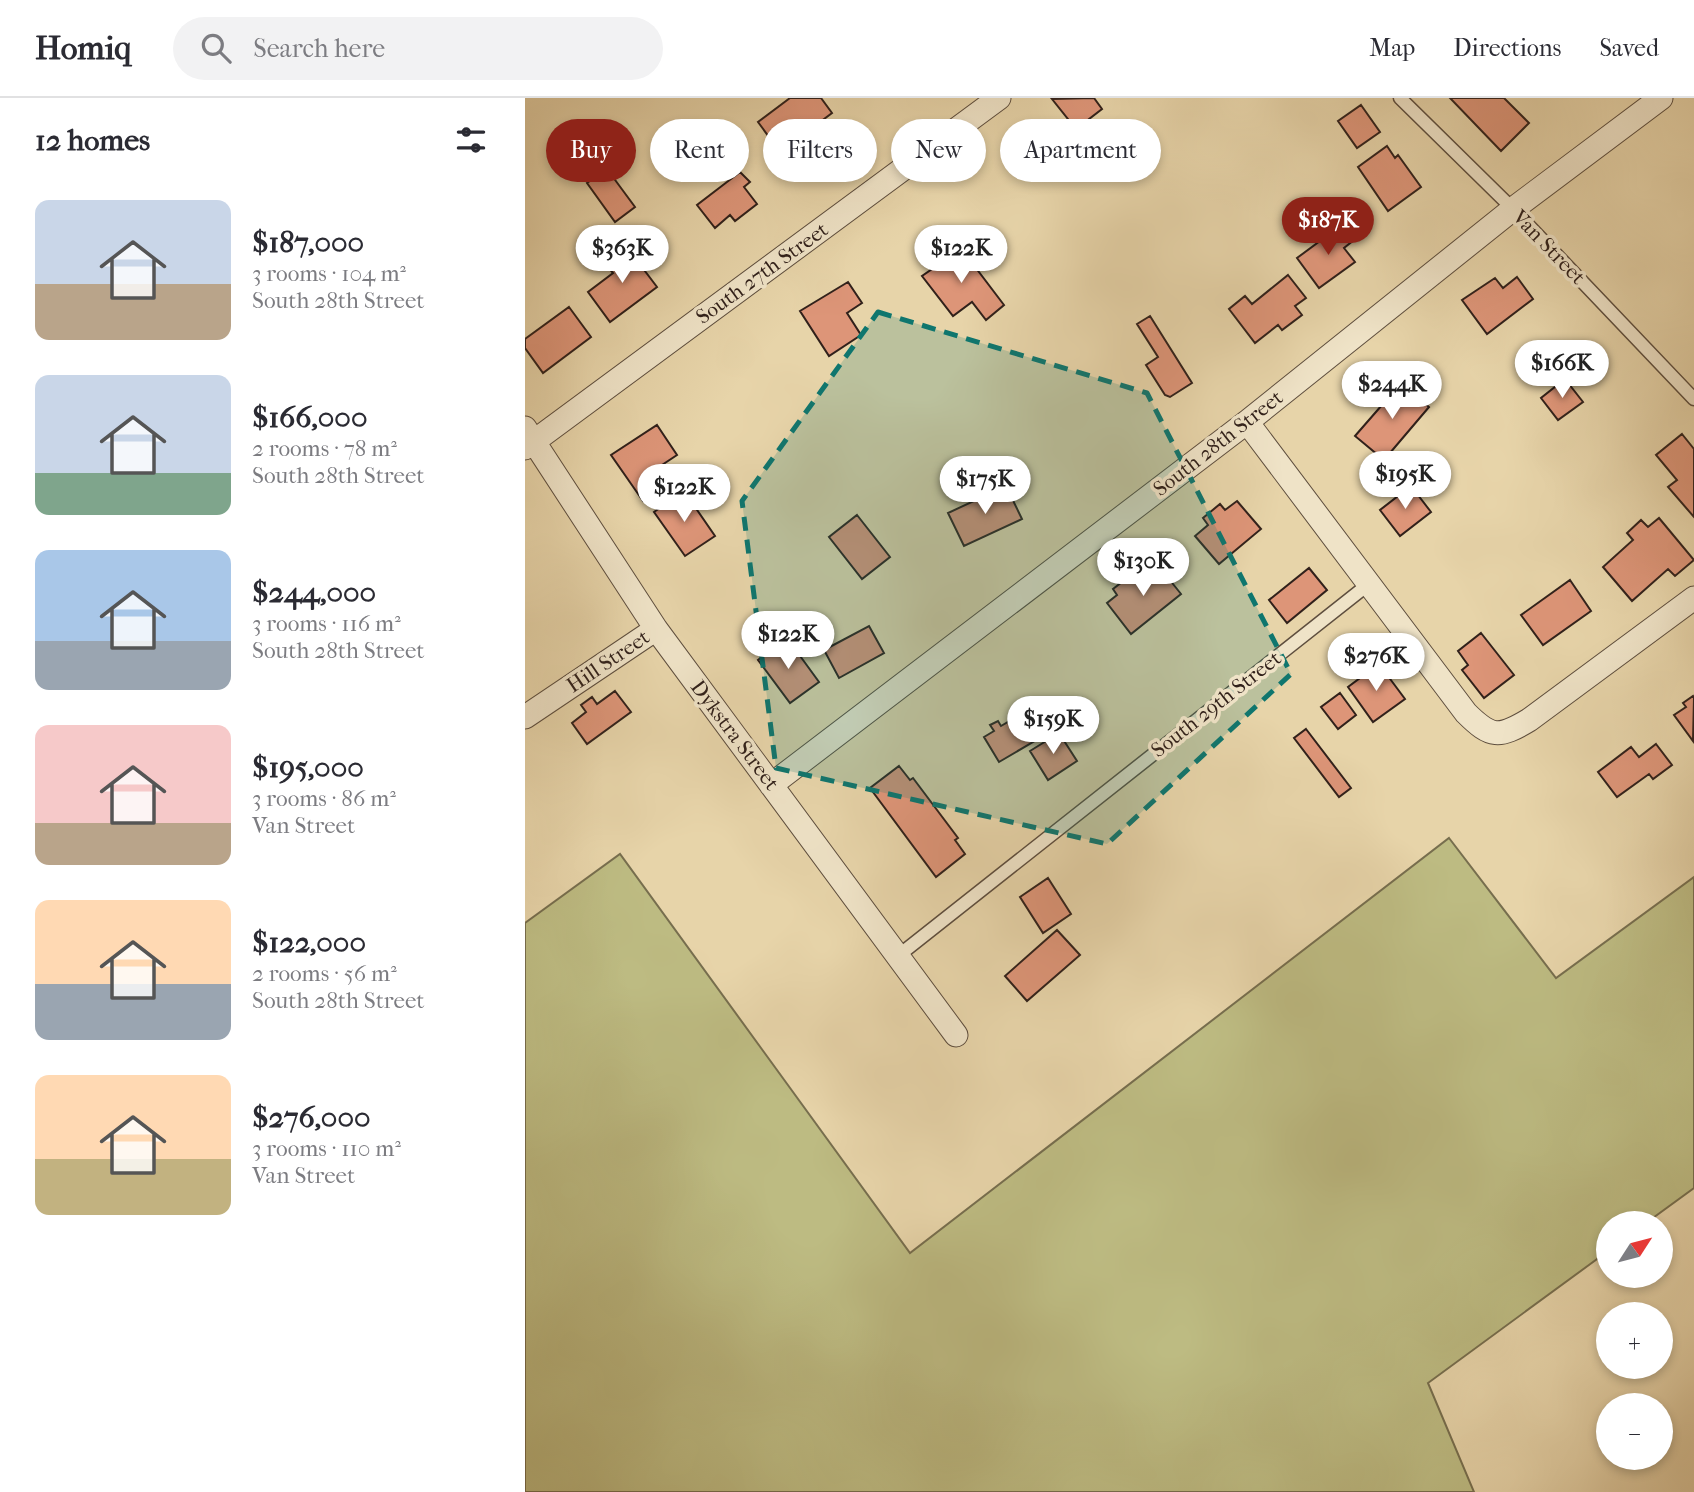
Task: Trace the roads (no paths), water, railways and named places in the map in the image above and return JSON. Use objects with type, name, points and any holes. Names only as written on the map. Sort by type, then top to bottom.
[{"type":"street","name":"South 27th Street","points":[[528,439],[999,98]]},
{"type":"street","name":"South 28th Street","points":[[771,785],[1247,422],[1514,209],[1661,98]]},
{"type":"street","points":[[1247,422],[1466,713],[1481,728],[1495,734],[1510,732],[1529,720],[1694,598]]},
{"type":"street","name":"Dykstra Street","points":[[528,439],[656,629],[956,1035]]},
{"type":"street","name":"Hill Street","points":[[525,717],[656,629]]},
{"type":"lane","name":"Van Street","points":[[1400,98],[1514,209],[1694,399]]},
{"type":"lane","name":"South 29th Street","points":[[898,956],[1370,583]]}]
